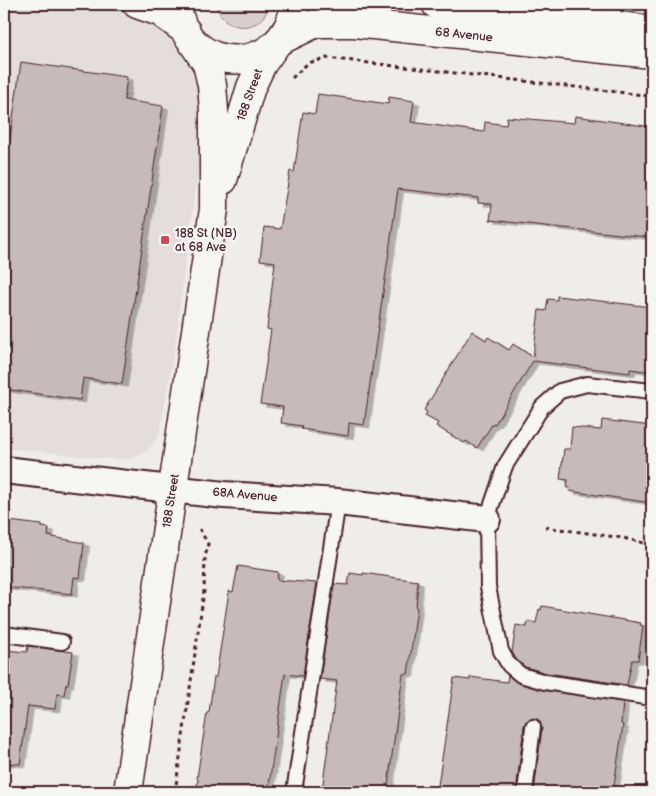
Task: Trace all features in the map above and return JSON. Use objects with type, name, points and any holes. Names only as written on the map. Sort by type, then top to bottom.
[{"type":"street","points":[[137,4],[160,12],[186,33]]},
{"type":"street","points":[[177,4],[186,33]]},
{"type":"street","name":"188 Street","points":[[128,792],[214,209],[251,87],[262,64],[290,25],[295,4]]},
{"type":"street","points":[[436,4],[613,14],[652,30]]},
{"type":"street","name":"68 Avenue","points":[[186,33],[203,49],[216,56],[230,60],[245,59],[259,55],[278,42],[316,23],[354,23],[652,54]]},
{"type":"street","name":"188 Street","points":[[186,33],[207,64],[212,85],[214,111],[214,209]]},
{"type":"street","name":"68A Avenue","points":[[4,470],[224,495],[338,502],[487,520]]},
{"type":"lane","points":[[652,392],[587,384],[560,391],[542,407],[505,466],[487,520],[488,587],[501,651],[509,665],[521,675],[545,682],[652,698]]},
{"type":"lane","points":[[294,792],[338,502]]},
{"type":"lane","points":[[4,634],[62,642]]},
{"type":"lane","points":[[525,792],[533,728]]},
{"type":"path","points":[[287,83],[308,63],[327,58],[652,96]]},
{"type":"path","points":[[545,527],[623,538],[652,545]]},
{"type":"path","points":[[175,792],[204,591],[205,558],[208,544],[199,530]]},
{"type":"shaded area","points":[[4,4],[78,4],[129,12],[155,21],[187,44],[202,91],[202,143],[176,342],[160,433],[144,453],[132,458],[120,460],[4,448]]},
{"type":"shaded area","points":[[216,4],[269,4],[266,14],[259,21],[252,25],[243,26],[234,25],[226,21],[220,14]]},
{"type":"shaded area","points":[[601,4],[652,4],[652,9]]},
{"type":"building","points":[[21,62],[127,77],[124,100],[163,106],[122,384],[83,378],[80,400],[4,389],[4,180]]},
{"type":"building","points":[[318,94],[388,104],[389,97],[414,101],[411,122],[484,132],[485,122],[506,125],[507,117],[574,123],[575,116],[652,127],[652,231],[648,231],[647,237],[490,220],[492,204],[478,203],[478,198],[398,189],[364,425],[349,423],[348,436],[301,429],[302,426],[281,423],[283,407],[260,404],[271,330],[267,329],[275,262],[260,260],[264,227],[280,229],[290,171],[294,172],[303,112],[315,114]]},
{"type":"building","points":[[557,296],[652,307],[652,372],[630,369],[630,373],[533,361],[495,424],[493,423],[477,448],[466,441],[464,443],[436,426],[438,423],[425,416],[427,412],[424,410],[472,331],[486,340],[488,337],[509,350],[513,344],[533,357],[539,310],[546,311],[548,299],[557,300]]},
{"type":"building","points":[[602,420],[652,426],[652,503],[569,491],[570,488],[567,488],[568,480],[560,479],[564,449],[570,449],[572,427],[601,430]]},
{"type":"building","points":[[9,521],[42,525],[42,527],[49,528],[48,536],[84,543],[80,578],[74,577],[72,594],[4,587],[4,523],[8,524]]},
{"type":"building","points":[[238,566],[278,572],[277,580],[317,583],[303,676],[285,674],[268,792],[196,792],[207,713],[209,712],[214,677],[216,677],[229,591],[233,592]]},
{"type":"building","points":[[350,573],[363,575],[363,573],[418,581],[417,608],[408,674],[403,674],[388,785],[386,784],[385,792],[322,790],[337,681],[320,679],[334,584],[348,585]]},
{"type":"building","points":[[542,606],[641,623],[640,625],[643,626],[638,660],[632,660],[627,685],[547,673],[525,667],[516,659],[512,652],[516,625],[527,627],[528,621],[536,623],[539,609],[541,610]]},
{"type":"building","points":[[28,646],[73,652],[68,684],[66,684],[64,695],[57,694],[55,709],[28,706],[20,764],[4,763],[4,650],[27,652]]},
{"type":"building","points":[[508,675],[518,683],[543,690],[623,702],[621,724],[623,725],[613,792],[534,792],[542,728],[539,720],[534,718],[526,721],[524,726],[516,792],[437,792],[454,678],[470,680],[470,677],[507,682]]},
{"type":"place","name":"188 St (NB) at 68 Ave","points":[[165,240]]}]
